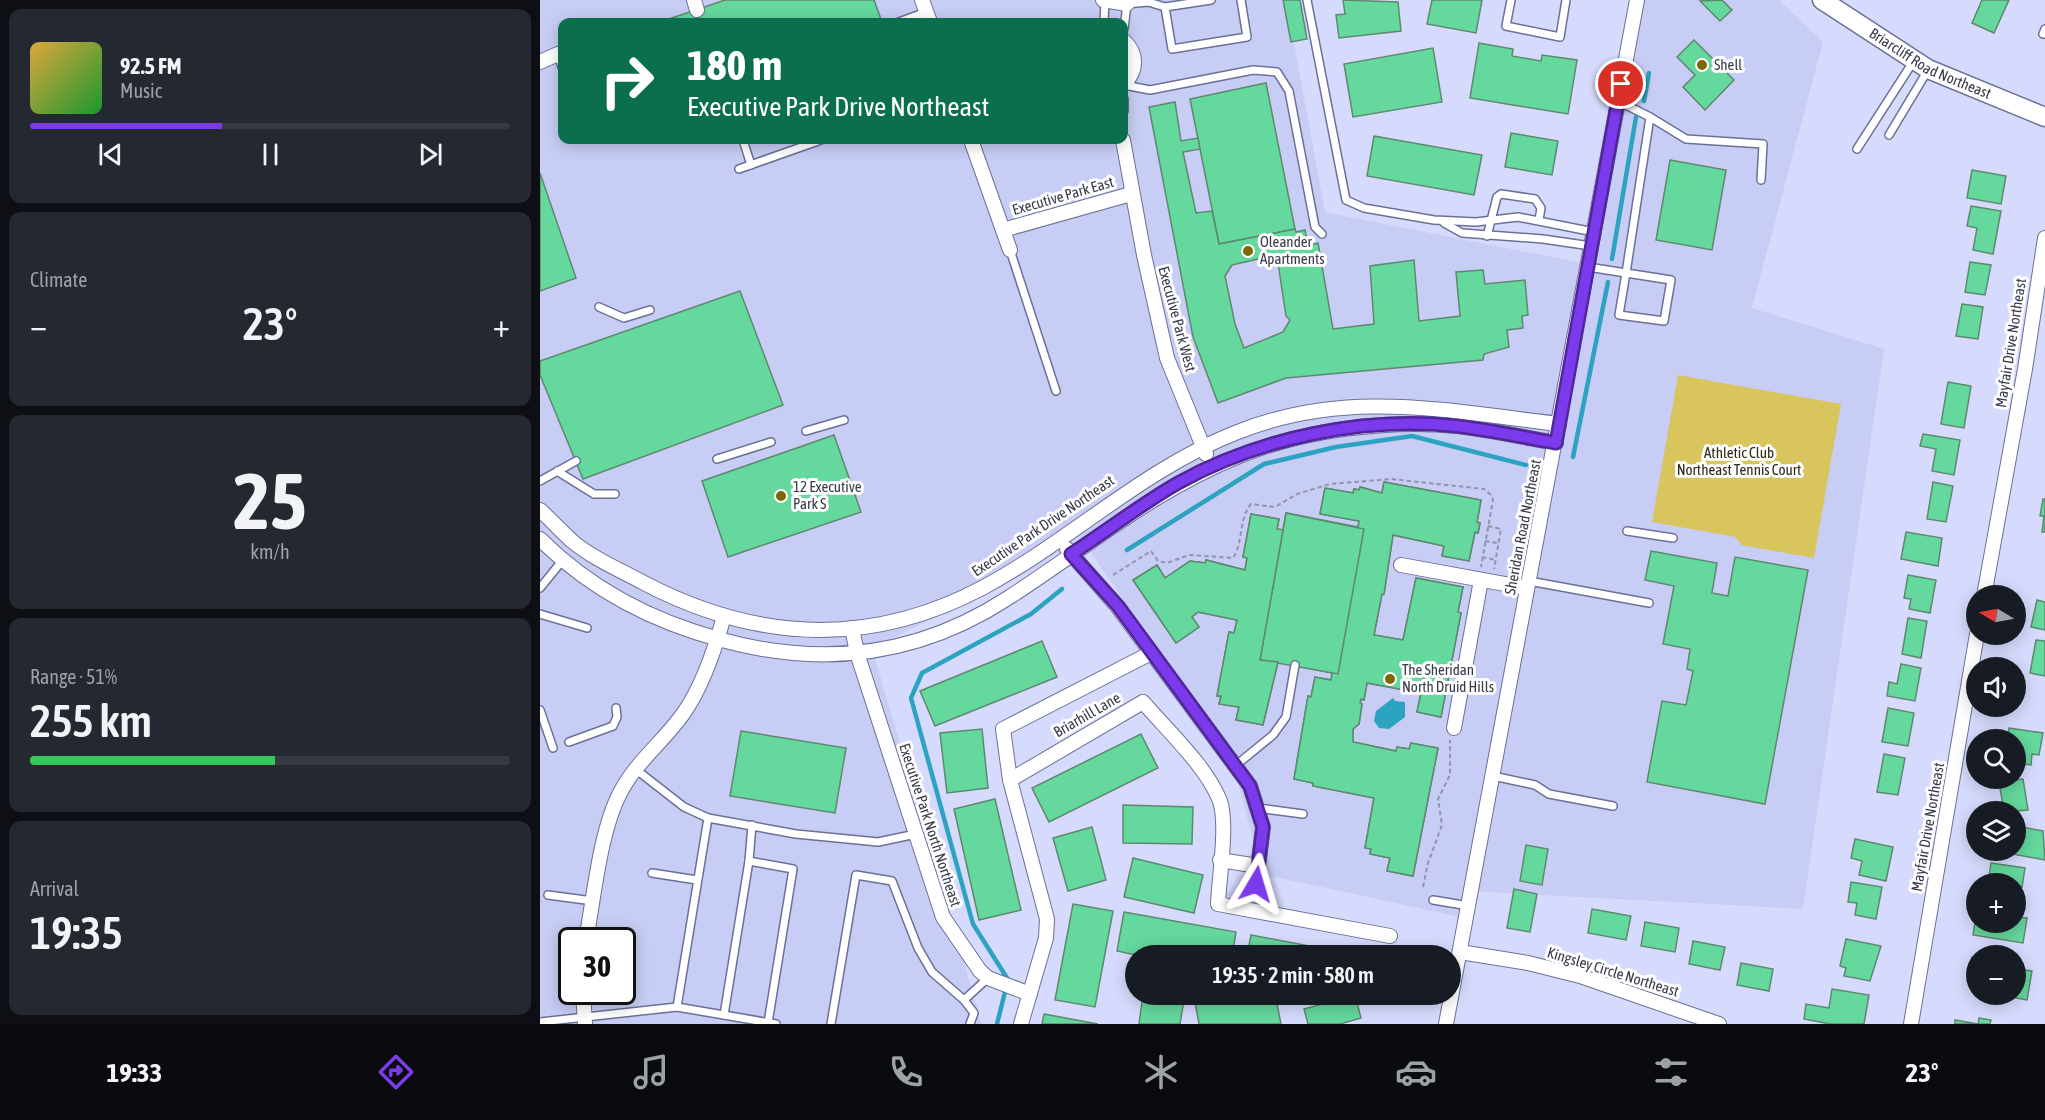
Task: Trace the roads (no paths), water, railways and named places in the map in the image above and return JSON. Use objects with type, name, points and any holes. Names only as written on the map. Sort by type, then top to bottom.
[{"type":"main road","name":"Briarcliff Road Northeast","points":[[1822,0],[1921,64],[2045,117]]},
{"type":"street","name":"Sheridan Road Northeast","points":[[1461,947],[1556,443],[1636,0]]},
{"type":"street","points":[[1104,1],[1137,2]]},
{"type":"street","points":[[1128,46],[1133,53],[1135,62],[1134,71],[1128,79]]},
{"type":"street","points":[[540,62],[558,61]]},
{"type":"street","points":[[972,144],[1010,250]]},
{"type":"street","name":"Executive Park West","points":[[1124,144],[1131,194],[1167,358],[1212,467]]},
{"type":"street","name":"Executive Park East","points":[[1003,230],[1131,194]]},
{"type":"street","name":"Mayfair Drive Northeast","points":[[1986,585],[2025,369],[2045,238]]},
{"type":"street","points":[[1204,448],[1235,432],[1284,418],[1344,407],[1402,405],[1559,424]]},
{"type":"street","points":[[540,539],[562,561],[648,615],[717,639],[790,654],[842,656],[898,646],[952,629],[1006,600],[1178,483],[1242,454],[1347,428],[1390,424],[1455,426],[1556,443]]},
{"type":"street","name":"Executive Park Drive Northeast","points":[[540,510],[574,543],[613,567],[677,599],[745,623],[793,630],[852,628],[894,622],[942,608],[986,586],[1059,539],[1134,485],[1204,448]]},
{"type":"street","points":[[1059,539],[1118,606],[1250,786],[1263,827],[1256,884]]},
{"type":"street","points":[[1401,565],[1481,580],[1528,584]]},
{"type":"street","points":[[1454,728],[1481,580]]},
{"type":"street","points":[[589,927],[611,814],[634,768],[682,716],[694,696],[724,616]]},
{"type":"street","name":"Executive Park North Northeast","points":[[852,628],[857,654],[943,917],[980,971],[988,978],[1030,994]]},
{"type":"street","name":"Mayfair Drive Northeast","points":[[1911,1024],[1975,645]]},
{"type":"street","points":[[1021,1024],[1046,938],[1047,919],[1010,780],[1003,729],[1151,652]]},
{"type":"street","name":"Briarhill Lane","points":[[1010,780],[1143,702],[1207,778],[1220,803],[1218,904],[1390,936]]},
{"type":"street","points":[[1220,860],[1258,866]]},
{"type":"street","name":"Kingsley Circle Northeast","points":[[1461,952],[1528,963],[1580,976],[1719,1024]]},
{"type":"street","points":[[584,1005],[585,1021]]},
{"type":"street","name":"Sheridan Road Northeast","points":[[1446,1024],[1450,1005]]},
{"type":"lane","points":[[1128,21],[1137,2],[1165,7],[1211,0]]},
{"type":"lane","points":[[1165,7],[1172,49],[1247,37],[1241,0]]},
{"type":"lane","points":[[1307,0],[1346,200],[1364,208],[1442,221],[1518,217],[1594,232]]},
{"type":"lane","points":[[1511,0],[1506,26],[1560,37],[1566,0]]},
{"type":"lane","points":[[1104,1],[1104,18]]},
{"type":"lane","points":[[910,18],[926,12]]},
{"type":"lane","points":[[2045,28],[2045,34]]},
{"type":"lane","points":[[1889,135],[1921,64]]},
{"type":"lane","points":[[1857,149],[1921,64]]},
{"type":"lane","points":[[1128,85],[1150,90],[1253,70],[1277,72],[1289,91],[1315,227],[1322,234]]},
{"type":"lane","points":[[1618,101],[1686,139],[1763,144],[1761,180]]},
{"type":"lane","points":[[1588,267],[1626,273],[1671,280],[1664,321],[1619,315],[1626,273],[1650,117]]},
{"type":"lane","points":[[743,144],[751,165]]},
{"type":"lane","points":[[739,169],[809,144]]},
{"type":"lane","points":[[1487,236],[1497,197],[1509,194],[1539,202],[1539,220]]},
{"type":"lane","points":[[1442,221],[1462,233],[1523,237],[1592,246]]},
{"type":"lane","points":[[1010,250],[1056,391]]},
{"type":"lane","points":[[599,307],[624,318],[650,310]]},
{"type":"lane","points":[[806,431],[844,420]]},
{"type":"lane","points":[[717,459],[771,442]]},
{"type":"lane","points":[[540,481],[576,461]]},
{"type":"lane","points":[[557,471],[594,494],[615,494]]},
{"type":"lane","points":[[1627,531],[1673,538]]},
{"type":"lane","points":[[540,588],[562,561]]},
{"type":"lane","points":[[1528,584],[1649,603]]},
{"type":"lane","points":[[540,614],[587,628]]},
{"type":"lane","points":[[1235,766],[1273,735],[1286,717],[1295,665]]},
{"type":"lane","points":[[569,742],[613,726],[617,717],[616,708]]},
{"type":"lane","points":[[541,714],[553,748]]},
{"type":"lane","points":[[634,768],[684,807],[708,818],[796,834],[878,842],[916,834]]},
{"type":"lane","points":[[1493,776],[1534,785],[1549,794],[1613,806]]},
{"type":"lane","points":[[1257,808],[1302,814]]},
{"type":"lane","points":[[677,1006],[708,818]]},
{"type":"lane","points":[[724,1015],[749,861],[752,825]]},
{"type":"lane","points":[[540,1022],[585,1021],[677,1006],[772,1023],[793,869],[749,861]]},
{"type":"lane","points":[[652,873],[697,880]]},
{"type":"lane","points":[[831,1024],[856,875],[892,881],[918,948],[932,972],[964,1000],[974,1013],[970,1024]]},
{"type":"lane","points":[[548,895],[594,901]]},
{"type":"lane","points":[[1433,900],[1469,906]]},
{"type":"lane","points":[[964,1000],[988,978]]},
{"type":"waterway","points":[[1644,101],[1649,73]]},
{"type":"waterway","points":[[1612,259],[1636,117]]},
{"type":"waterway","points":[[1573,457],[1608,282]]},
{"type":"waterway","points":[[1127,550],[1264,464],[1336,447],[1412,436],[1526,465]]},
{"type":"waterway","points":[[1007,978],[973,924],[911,698],[922,673],[1031,614],[1062,589]]},
{"type":"waterway","points":[[997,1024],[1005,992]]},
{"type":"place","name":"Shell","points":[[1702,65]]},
{"type":"place","name":"Oleander Apartments","points":[[1248,251]]},
{"type":"place","name":"12 Executive Park S","points":[[781,496]]},
{"type":"place","name":"The Sheridan North Druid Hills","points":[[1390,679]]},
{"type":"park label","name":"Athletic Club Northeast Tennis Court","points":[[1739,462]]}]
